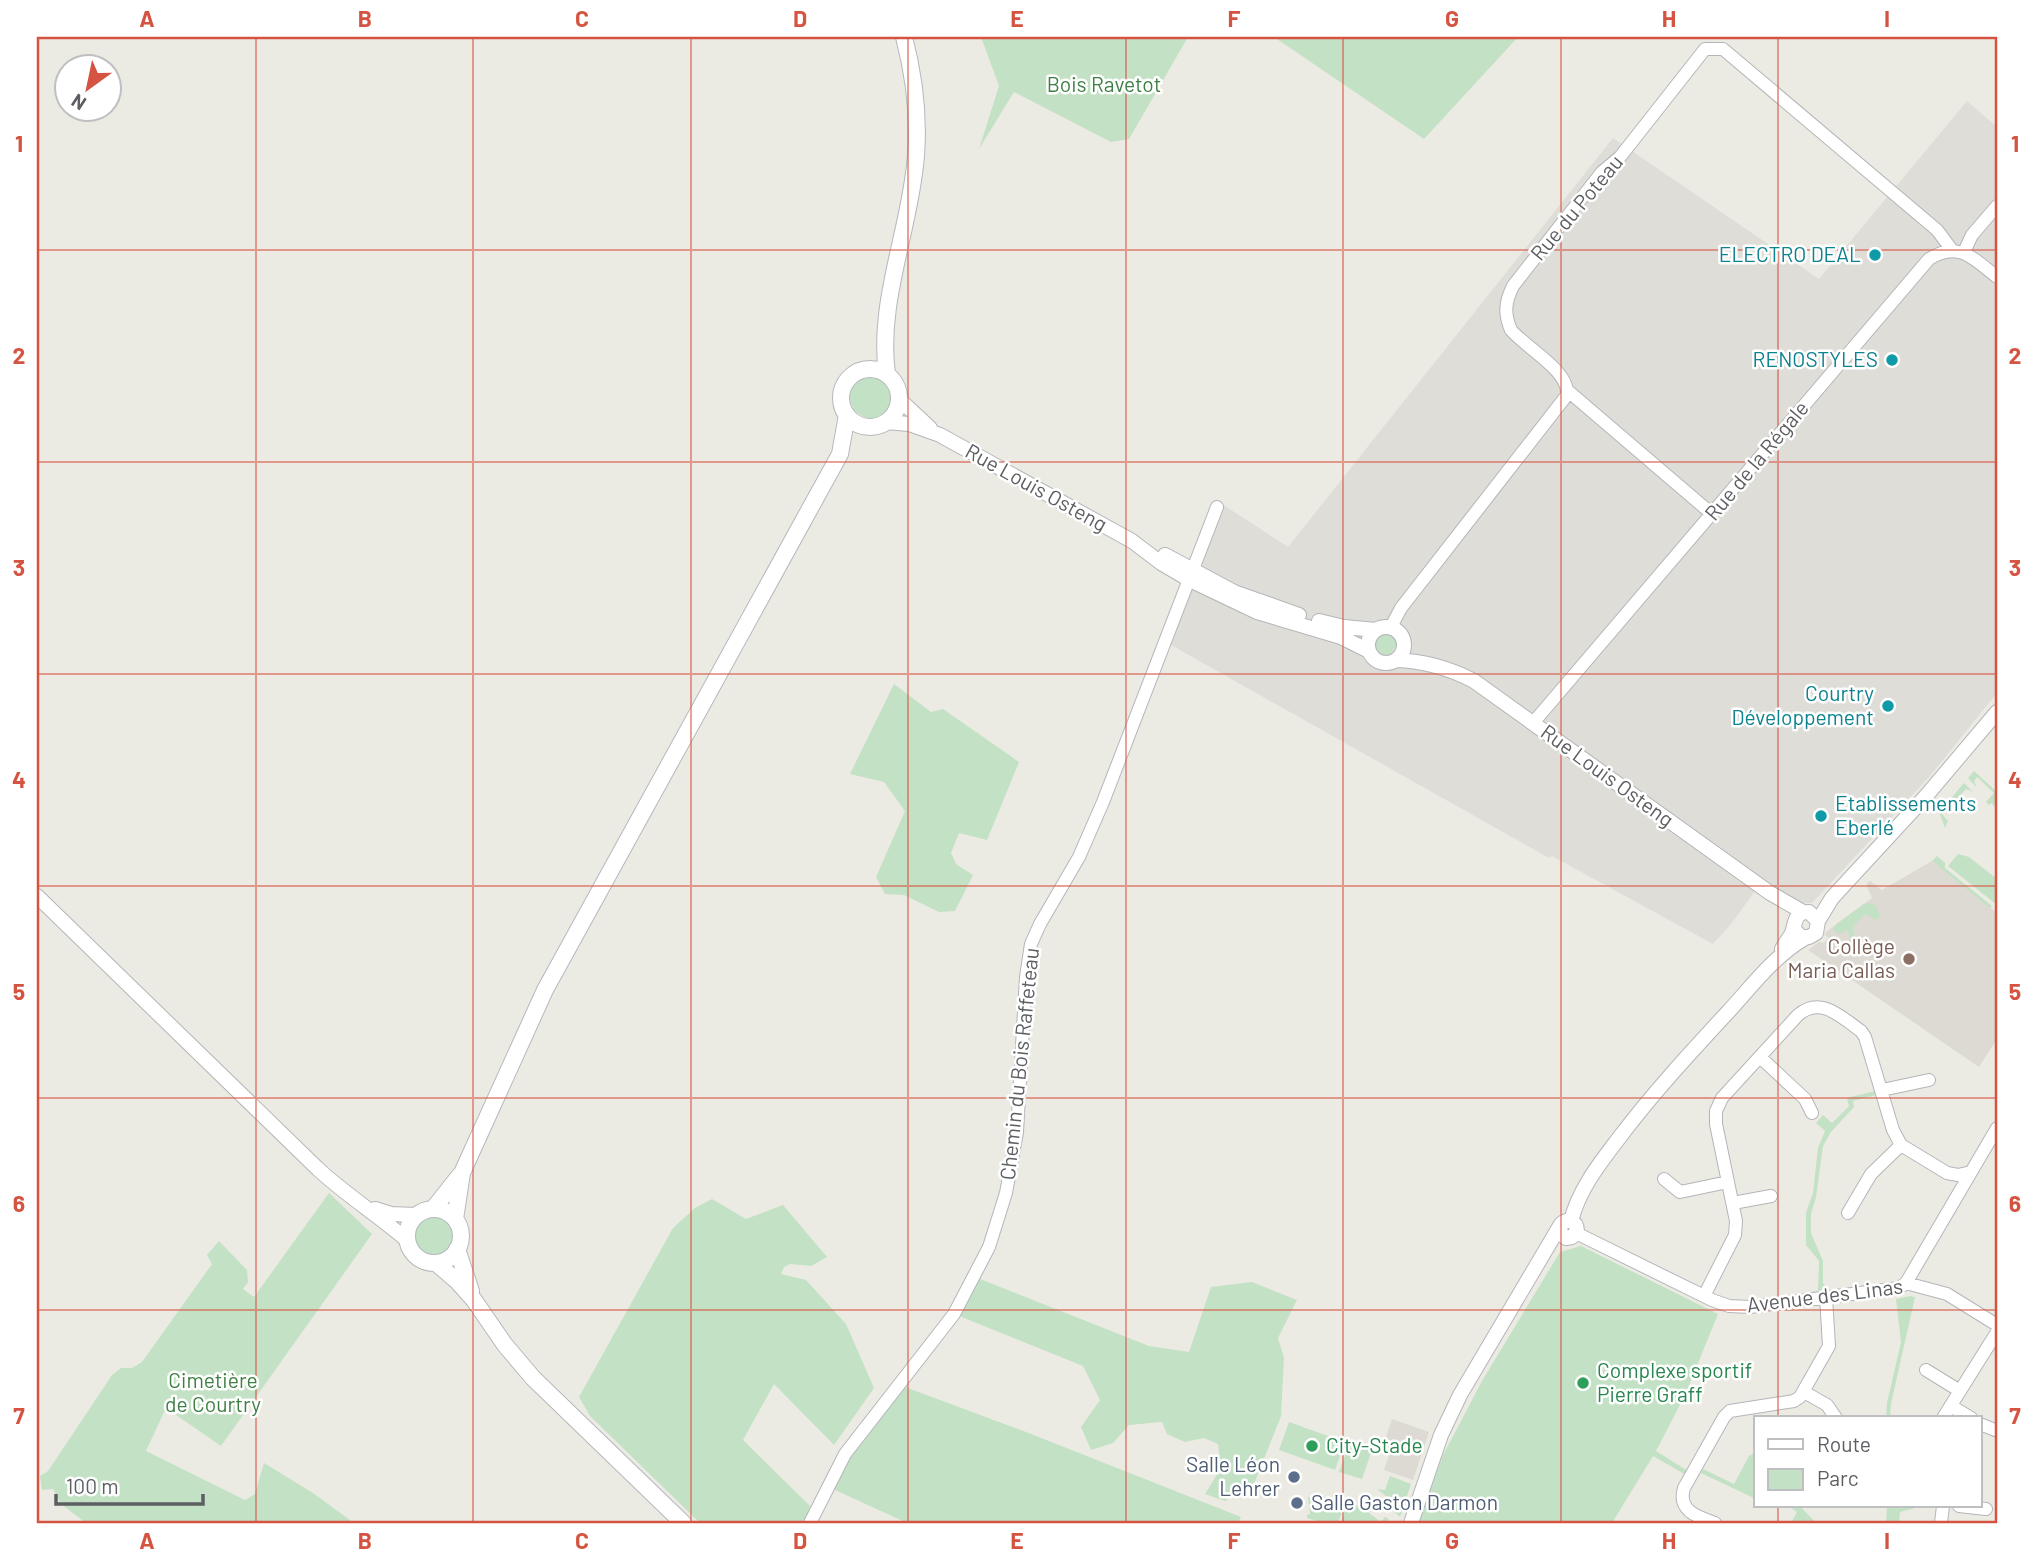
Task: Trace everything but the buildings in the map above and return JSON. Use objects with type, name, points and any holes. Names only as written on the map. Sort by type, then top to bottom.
[{"type":"main road","points":[[887,374],[884,330],[914,179],[916,150],[915,92],[904,37]]},
{"type":"main road","points":[[869,427],[857,424],[847,415],[842,405],[843,387],[850,377],[863,369],[884,330]]},
{"type":"main road","points":[[683,1523],[533,1378],[457,1281],[436,1263],[420,1259],[414,1254],[407,1240],[410,1222],[416,1215],[433,1209],[462,1173],[545,990],[840,454],[869,427],[886,422],[895,412],[899,399],[896,385],[887,374],[863,369]]},
{"type":"main road","points":[[840,454],[847,415]]},
{"type":"main road","points":[[455,1219],[462,1173]]},
{"type":"main road","points":[[433,1209],[449,1213],[455,1219],[461,1234],[457,1250],[474,1300]]},
{"type":"main road","points":[[436,1263],[444,1261],[457,1250]]},
{"type":"street","name":"Rue du Poteau","points":[[1567,390],[1560,374],[1511,330],[1506,313],[1508,295],[1602,172],[1620,157],[1705,49],[1723,49],[1937,230],[1958,251]]},
{"type":"street","points":[[1997,206],[1958,251],[1997,277]]},
{"type":"street","name":"Rue de la Régale","points":[[1534,723],[1928,259],[1938,253],[1958,251]]},
{"type":"street","points":[[1391,627],[1401,608],[1562,403],[1567,390],[1712,514]]},
{"type":"street","name":"Rue Louis Osteng","points":[[899,399],[940,435]]},
{"type":"street","name":"Rue Louis Osteng","points":[[886,422],[909,424],[940,435],[1257,612],[1341,637],[1369,651]]},
{"type":"street","name":"Chemin du Bois Raffeteau","points":[[810,1523],[845,1454],[954,1314],[989,1247],[1006,1193],[1017,1132],[1026,977],[1031,944],[1040,923],[1079,857],[1103,802],[1217,508]]},
{"type":"street","name":"Rue Louis Osteng","points":[[1191,575],[1283,610],[1344,627],[1376,630]]},
{"type":"street","points":[[1391,627],[1401,634],[1404,640],[1403,651],[1396,660],[1380,662],[1369,651],[1368,640],[1376,630],[1391,627]]},
{"type":"street","name":"Rue Louis Osteng","points":[[1404,640],[1441,666],[1474,681],[1534,723],[1770,893],[1804,922]]},
{"type":"street","name":"Rue Louis Osteng","points":[[1396,660],[1415,660],[1441,666]]},
{"type":"street","points":[[1411,1523],[1441,1435],[1455,1404],[1546,1251],[1569,1229],[1575,1206],[1586,1185],[1636,1116],[1678,1065],[1774,962],[1804,922],[1832,898],[1926,796],[1997,712]]},
{"type":"street","points":[[37,896],[323,1174],[407,1240]]},
{"type":"street","points":[[1704,1296],[1735,1235],[1736,1221],[1716,1124],[1716,1111],[1723,1098],[1804,1010],[1813,1006],[1825,1007],[1866,1037],[1893,1130],[1901,1145],[1947,1173],[1958,1175],[1971,1172]]},
{"type":"street","points":[[1760,1057],[1805,1099],[1812,1113]]},
{"type":"street","points":[[1882,1090],[1929,1080]]},
{"type":"street","points":[[1906,1283],[1997,1128]]},
{"type":"street","points":[[1847,1213],[1871,1174],[1901,1145]]},
{"type":"street","points":[[1947,1173],[1958,1195]]},
{"type":"street","points":[[1664,1179],[1680,1192],[1728,1182]]},
{"type":"street","points":[[1733,1203],[1771,1196]]},
{"type":"street","points":[[366,1207],[391,1214],[416,1215]]},
{"type":"street","name":"Avenue des Linas","points":[[1569,1229],[1720,1303],[1743,1308],[1899,1288],[1906,1283],[1947,1294],[1997,1325]]},
{"type":"street","points":[[1714,1523],[1687,1510],[1682,1494],[1730,1411],[1794,1401],[1804,1392],[1829,1344],[1826,1297]]},
{"type":"street","points":[[1944,1416],[1997,1332]]},
{"type":"street","points":[[1926,1370],[1960,1391]]},
{"type":"street","points":[[1804,1392],[1827,1405],[1835,1416]]},
{"type":"street","points":[[1951,1406],[1968,1416]]},
{"type":"street","points":[[1982,1425],[1995,1430]]},
{"type":"street","points":[[1977,1508],[1986,1509]]},
{"type":"shaded area","points":[[1967,101],[1997,127],[1997,693],[1930,776],[1812,903],[1798,903],[1764,879],[1713,944],[1552,856],[1549,858],[1171,645],[1222,504],[1288,547],[1613,138],[1819,279]]},
{"type":"shaded area","name":"Collège Maria Callas","points":[[1932,861],[1997,913],[1997,1039],[1979,1067],[1808,950],[1819,942],[1824,943],[1828,938],[1824,934],[1826,932],[1872,898],[1867,883],[1870,881],[1882,890]]},
{"type":"shaded area","points":[[1392,1419],[1429,1432],[1413,1480],[1384,1470],[1390,1452],[1382,1449]]},
{"type":"green space","name":"Bois Ravetot","points":[[981,37],[1188,37],[1129,139],[1111,142],[1014,92],[979,149],[999,86]]},
{"type":"green space","points":[[1274,37],[1518,37],[1424,139]]},
{"type":"green space","points":[[871,376],[886,382],[892,397],[886,412],[871,418],[856,412],[850,397],[856,382]]},
{"type":"green space","points":[[1384,633],[1393,635],[1397,643],[1390,655],[1381,654],[1376,649],[1376,639]]},
{"type":"green space","points":[[894,684],[931,712],[943,709],[1019,762],[987,840],[959,833],[951,853],[956,864],[973,875],[955,911],[939,912],[904,895],[885,894],[876,877],[905,811],[884,782],[850,774]]},
{"type":"green space","points":[[1974,771],[1997,792],[1997,809],[1986,802],[1994,793],[1977,777],[1974,781],[1977,788],[1968,778]]},
{"type":"green space","points":[[1964,783],[1973,792],[1966,789],[1942,814],[1948,821],[1945,828],[1939,812]]},
{"type":"green space","points":[[1958,854],[1969,857],[1997,879],[1997,905],[1948,866]]},
{"type":"green space","points":[[1937,856],[1945,863],[1945,868],[1992,906],[1990,908],[1932,861]]},
{"type":"green space","points":[[1864,904],[1875,905],[1881,916],[1875,920],[1864,915],[1853,926],[1854,937],[1851,938],[1847,930],[1838,934],[1833,930],[1835,925]]},
{"type":"green space","points":[[1875,1091],[1876,1095],[1853,1101],[1854,1107],[1831,1132],[1823,1146],[1811,1214],[1811,1233],[1823,1261],[1823,1283],[1828,1290],[1818,1291],[1819,1261],[1806,1245],[1806,1213],[1813,1193],[1818,1148],[1825,1131],[1816,1123],[1823,1115],[1832,1123],[1849,1106],[1847,1098]]},
{"type":"green space","name":"Cimetière de Courtry","points":[[329,1193],[372,1234],[221,1446],[166,1408],[146,1451],[245,1500],[255,1494],[264,1463],[313,1493],[354,1523],[86,1523],[61,1504],[53,1489],[42,1490],[40,1476],[48,1471],[112,1375],[121,1368],[132,1368],[142,1362],[212,1264],[207,1255],[219,1241],[247,1270],[248,1282],[243,1289],[254,1297]]},
{"type":"green space","points":[[712,1199],[746,1219],[783,1205],[827,1257],[811,1266],[790,1264],[784,1267],[781,1274],[806,1280],[846,1324],[874,1388],[834,1445],[774,1384],[743,1440],[810,1506],[805,1523],[700,1523],[590,1416],[579,1397],[673,1228],[695,1208]]},
{"type":"green space","points":[[434,1216],[442,1217],[448,1222],[453,1228],[453,1244],[448,1250],[442,1255],[434,1256],[426,1255],[420,1250],[415,1244],[414,1236],[415,1228],[420,1222],[426,1217]]},
{"type":"green space","name":"Complexe sportif Pierre Graff","points":[[1581,1246],[1718,1314],[1685,1395],[1656,1451],[1688,1471],[1686,1475],[1653,1456],[1612,1523],[1418,1523],[1443,1455],[1482,1381],[1560,1252]]},
{"type":"green space","points":[[975,1277],[1149,1346],[1189,1352],[1211,1287],[1252,1282],[1297,1300],[1278,1338],[1284,1358],[1281,1416],[1254,1484],[1225,1501],[1205,1494],[1221,1468],[1218,1444],[1204,1438],[1185,1442],[1167,1434],[1162,1422],[1129,1425],[1113,1443],[1091,1450],[1081,1427],[1100,1400],[1083,1366],[954,1314]]},
{"type":"green space","points":[[1915,1297],[1890,1416],[1886,1416],[1901,1342],[1896,1299]]},
{"type":"green space","points":[[905,1387],[1241,1517],[1238,1523],[907,1523],[833,1489],[855,1448]]},
{"type":"green space","name":"City-Stade","points":[[1289,1422],[1345,1442],[1335,1470],[1279,1450]]},
{"type":"green space","points":[[1350,1442],[1372,1450],[1362,1479],[1339,1472]]},
{"type":"green space","points":[[1754,1453],[1754,1498],[1701,1473],[1703,1469],[1734,1484],[1749,1456]]},
{"type":"green space","points":[[1390,1476],[1411,1484],[1400,1517],[1392,1510],[1396,1504],[1377,1489],[1385,1490]]},
{"type":"green space","points":[[1308,1497],[1346,1501],[1338,1523],[1323,1523],[1307,1518],[1310,1514]]},
{"type":"green space","points":[[1348,1501],[1381,1522],[1385,1517],[1389,1519],[1385,1523],[1341,1523]]},
{"type":"green space","points":[[1791,1508],[1802,1508],[1816,1523],[1791,1523],[1797,1512]]},
{"type":"green space","points":[[1887,1508],[1915,1508],[1900,1512],[1899,1523],[1886,1523]]},
{"type":"place","name":"ELECTRO DEAL","points":[[1875,255]]},
{"type":"place","name":"RENOSTYLES","points":[[1892,360]]},
{"type":"place","name":"Courtry Développement","points":[[1888,706]]},
{"type":"place","name":"Etablissements Eberlé","points":[[1821,816]]},
{"type":"place","name":"Collège Maria Callas","points":[[1909,959]]},
{"type":"place","name":"Complexe sportif Pierre Graff","points":[[1583,1383]]},
{"type":"place","name":"City-Stade","points":[[1312,1446]]},
{"type":"place","name":"Salle Léon Lehrer","points":[[1294,1477]]},
{"type":"place","name":"Salle Gaston Darmon","points":[[1297,1503]]}]
